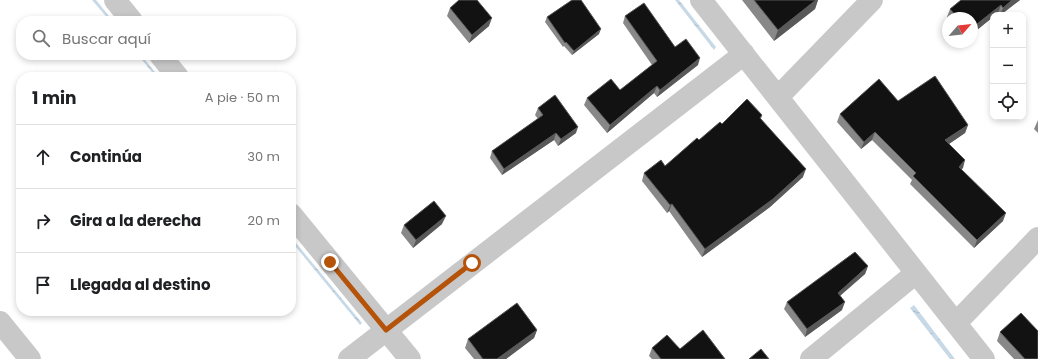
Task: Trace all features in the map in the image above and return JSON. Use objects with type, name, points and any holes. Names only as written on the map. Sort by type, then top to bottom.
[{"type":"street","points":[[115,0],[128,16]]},
{"type":"street","points":[[701,0],[984,359]]},
{"type":"street","points":[[778,97],[872,0]]},
{"type":"street","points":[[349,359],[744,54]]},
{"type":"street","points":[[164,60],[174,72]]},
{"type":"street","points":[[296,220],[410,359]]},
{"type":"street","points":[[956,323],[1038,238]]},
{"type":"street","points":[[811,359],[916,273]]},
{"type":"street","points":[[0,322],[30,359]]},
{"type":"water","points":[[92,0],[96,0],[109,16],[106,16]]},
{"type":"water","points":[[675,0],[679,0],[716,47],[714,50]]},
{"type":"water","points":[[142,60],[145,60],[155,72],[152,72]]},
{"type":"water","points":[[296,243],[362,323],[360,325],[296,247]]},
{"type":"water","points":[[914,305],[955,359],[950,359],[910,308]]},
{"type":"building","points":[[459,0],[477,0],[492,18],[472,35],[450,8]]},
{"type":"building","points":[[572,0],[581,0],[601,29],[574,51],[566,42],[565,43],[547,17]]},
{"type":"building","points":[[754,0],[816,0],[778,30]]},
{"type":"building","points":[[961,0],[1012,0],[1003,8],[1001,5],[990,12],[990,14],[978,23],[978,12],[953,12],[950,9]]},
{"type":"building","points":[[644,3],[675,47],[686,39],[700,58],[660,90],[657,86],[610,125],[587,98],[611,79],[620,90],[657,61],[625,16]]},
{"type":"building","points":[[935,76],[968,125],[945,140],[965,160],[959,167],[1006,213],[977,240],[913,176],[916,173],[875,132],[864,142],[840,114],[879,79],[898,101]]},
{"type":"building","points":[[555,95],[578,127],[561,139],[556,133],[504,169],[492,151],[543,115],[538,108]]},
{"type":"building","points":[[747,99],[762,115],[760,118],[806,169],[773,199],[705,249],[672,204],[670,205],[644,173],[661,160],[665,166],[697,138],[699,140],[720,122],[722,124]]},
{"type":"building","points":[[434,201],[446,216],[416,240],[404,225]]},
{"type":"building","points":[[855,252],[868,266],[838,293],[845,302],[807,329],[787,302]]},
{"type":"building","points":[[517,303],[537,330],[497,359],[483,359],[468,339]]},
{"type":"building","points":[[1021,313],[1038,331],[1037,359],[1025,359],[1000,332]]},
{"type":"building","points":[[703,330],[725,359],[661,359],[652,348],[667,335],[680,349]]},
{"type":"building","points":[[761,349],[769,359],[749,359]]},
{"type":"route","points":[[330,262],[386,330],[472,263]]}]
